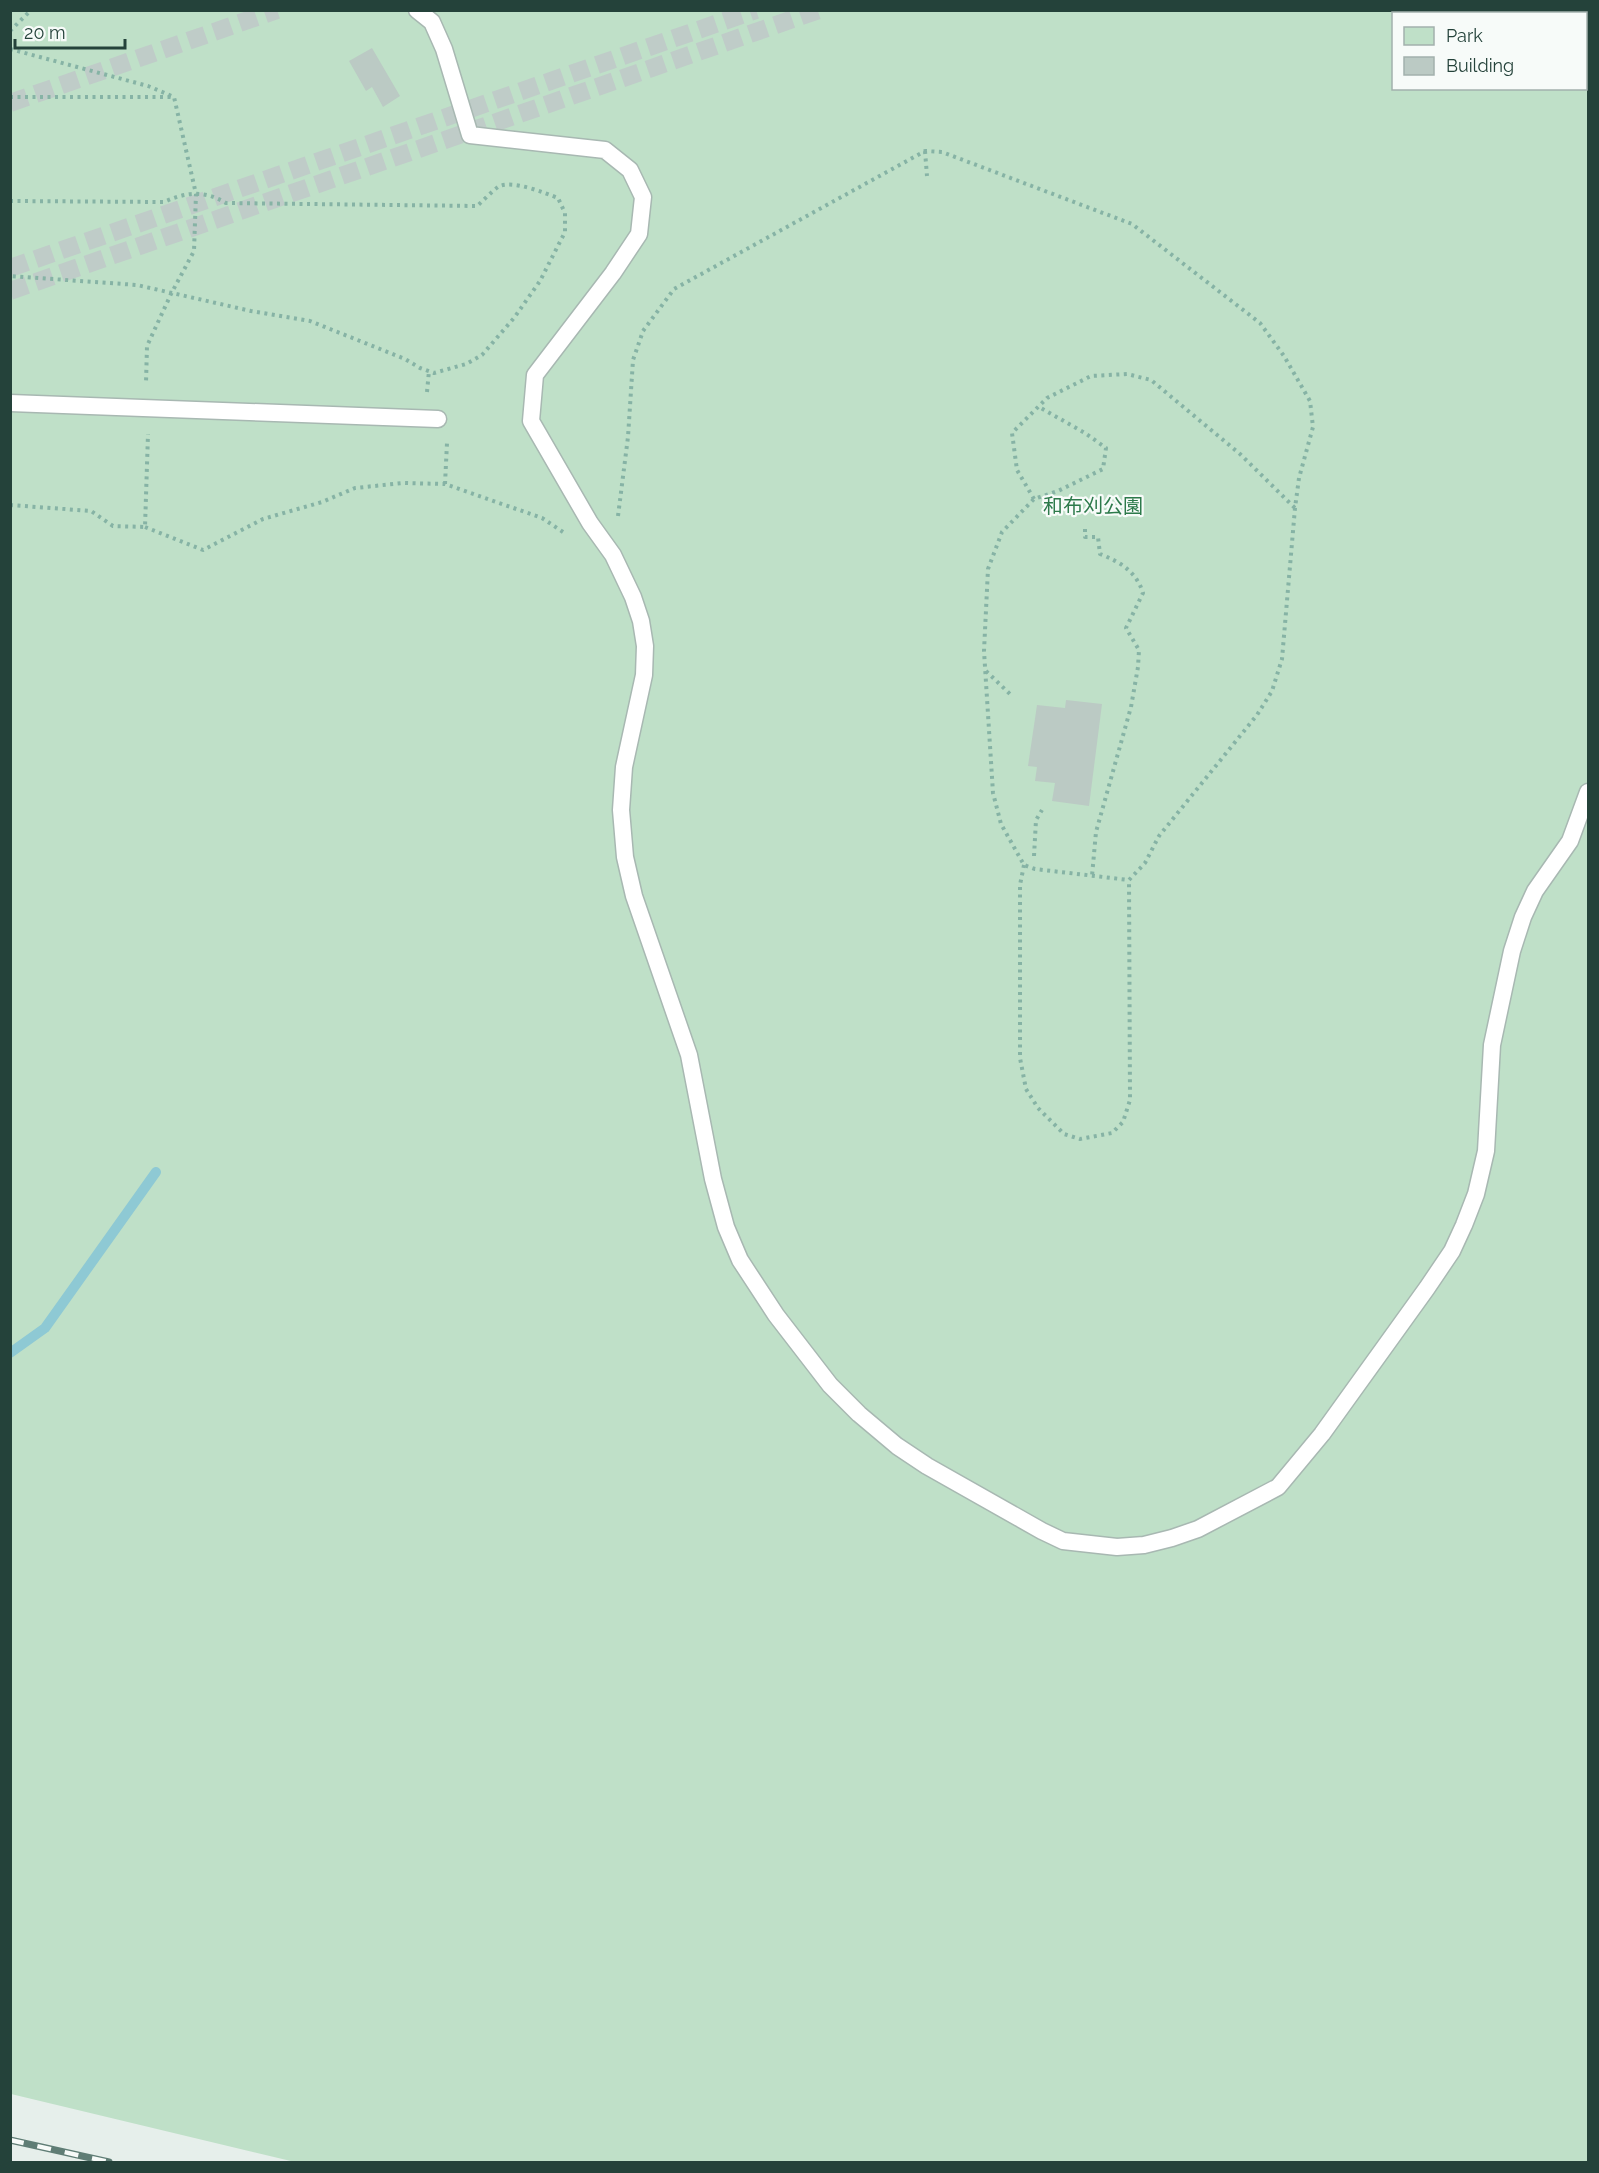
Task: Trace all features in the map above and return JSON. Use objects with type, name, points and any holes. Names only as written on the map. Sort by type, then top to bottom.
[{"type":"lane","points":[[417,10],[432,22],[444,49],[470,135],[605,150],[630,170],[643,197],[639,234],[613,273],[535,375],[531,421],[590,523],[613,555],[633,597],[641,621],[645,646],[644,675],[624,767],[621,810],[625,857],[634,896],[689,1055],[712,1179],[726,1227],[740,1260],[776,1315],[830,1385],[859,1414],[897,1446],[927,1466],[1063,1541],[1117,1547],[1144,1545],[1172,1538],[1218,1519],[1278,1487],[1322,1434],[1452,1251],[1476,1194],[1486,1151],[1492,1045],[1500,999],[1523,917],[1535,891],[1569,841],[1588,792]]},
{"type":"lane","points":[[10,403],[438,419]]},
{"type":"path","points":[[10,31],[31,10]]},
{"type":"path","points":[[10,49],[148,86],[174,97]]},
{"type":"path","points":[[10,98],[174,97]]},
{"type":"path","points":[[146,384],[147,346],[194,251],[196,194],[174,97]]},
{"type":"path","points":[[613,555],[628,437],[633,360],[643,331],[675,289],[926,152],[942,152],[1132,224],[1260,323],[1284,356],[1310,401],[1313,427],[1299,478],[1282,659],[1272,691],[1257,715],[1159,836],[1145,863],[1129,880],[1130,1100],[1123,1122],[1112,1133],[1080,1139],[1064,1134],[1038,1108],[1026,1089],[1020,1058],[1020,885],[1024,865],[1001,824],[993,793],[984,651],[988,569],[1002,532],[1034,499],[1058,491],[1103,469],[1106,448],[1085,433],[1039,407]]},
{"type":"path","points":[[926,152],[927,176]]},
{"type":"path","points":[[10,201],[164,202],[181,194],[196,194],[212,195],[226,203],[477,206],[499,186],[508,184],[544,192],[558,198],[566,213],[564,232],[540,281],[514,318],[482,355],[466,364],[434,373],[310,321],[171,294],[137,285],[10,276]]},
{"type":"path","points":[[427,391],[429,371]]},
{"type":"path","points":[[1034,499],[1017,470],[1012,433],[1047,398],[1091,376],[1127,374],[1151,380],[1240,454],[1295,508]]},
{"type":"path","points":[[145,527],[148,432]]},
{"type":"path","points":[[445,484],[447,441]]},
{"type":"path","points":[[10,505],[91,511],[113,526],[145,527],[203,550],[263,519],[322,502],[355,488],[404,483],[445,484],[542,518],[565,533]]},
{"type":"path","points":[[1086,529],[1085,537],[1098,537],[1100,554],[1129,569],[1139,581],[1143,593],[1126,628],[1139,650],[1138,668],[1131,706],[1096,832],[1092,876]]},
{"type":"path","points":[[985,670],[1012,696]]},
{"type":"path","points":[[1034,856],[1036,820],[1042,810]]},
{"type":"path","points":[[1024,865],[1035,869],[1129,880]]},
{"type":"green space","name":"和布刈公園","points":[[11,11],[1588,11],[1588,2162],[295,2162],[11,2094]]},
{"type":"building","points":[[372,48],[400,96],[383,107],[372,87],[366,91],[349,61]]},
{"type":"building","points":[[1066,700],[1102,704],[1089,806],[1052,801],[1055,783],[1035,781],[1037,767],[1028,766],[1037,705],[1065,708]]},
{"type":"waterway","points":[[10,1353],[45,1328],[156,1172]]},
{"type":"tunnel","points":[[10,103],[277,10]]},
{"type":"tunnel","points":[[10,268],[756,10]]},
{"type":"tunnel","points":[[10,291],[819,10]]},
{"type":"railway","points":[[10,2140],[109,2162]]}]
